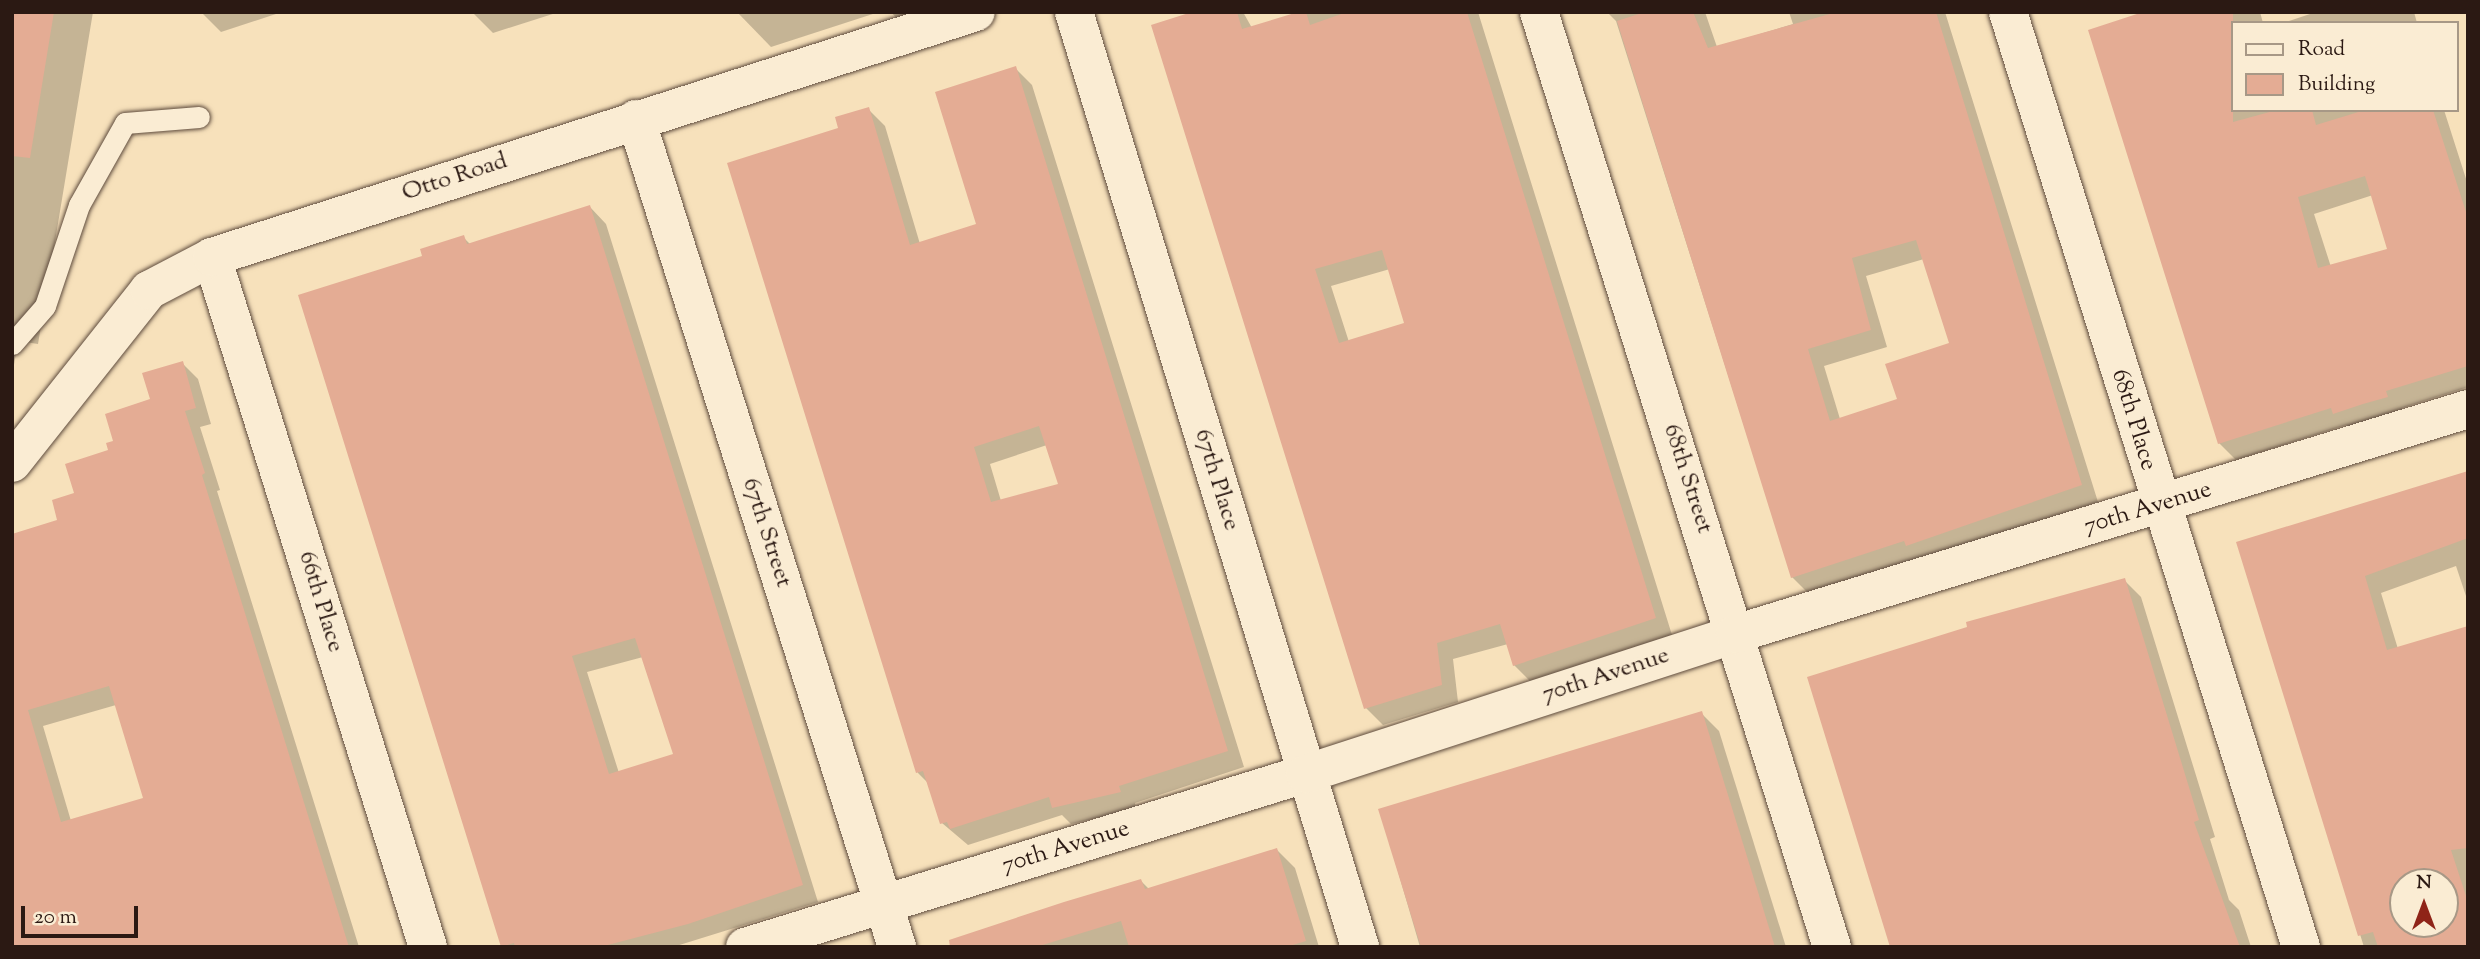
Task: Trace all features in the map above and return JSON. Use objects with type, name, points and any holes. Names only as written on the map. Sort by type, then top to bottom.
[{"type":"street","name":"Otto Road","points":[[12,463],[149,290],[212,257],[976,12]]},
{"type":"street","name":"67th Place","points":[[1074,12],[1360,947]]},
{"type":"street","name":"68th Street","points":[[1539,12],[1832,947]]},
{"type":"street","name":"68th Place","points":[[2008,12],[2160,506],[2184,570],[2301,947]]},
{"type":"street","name":"67th Street","points":[[636,119],[897,947]]},
{"type":"street","name":"66th Place","points":[[212,257],[428,947]]},
{"type":"street","name":"70th Avenue","points":[[745,947],[1305,774],[1735,634],[2160,506],[2468,409]]},
{"type":"lane","points":[[12,344],[45,306],[79,205],[125,123],[199,117]]},
{"type":"building","points":[[12,12],[54,12],[30,158],[12,156]]},
{"type":"building","points":[[1192,12],[1237,12],[1242,29],[1298,12],[1306,12],[1310,25],[1347,12],[1467,12],[1656,618],[1513,666],[1500,624],[1437,643],[1442,685],[1364,709],[1151,25]],"holes":[[[1382,250],[1404,323],[1339,343],[1315,269]]]},
{"type":"building","points":[[1645,12],[1693,12],[1708,48],[1837,12],[1936,12],[2082,485],[1906,546],[1904,541],[1791,578],[1617,21]],"holes":[[[1916,240],[1949,343],[1885,364],[1897,399],[1830,421],[1808,349],[1871,330],[1852,258]]]},
{"type":"building","points":[[2143,12],[2233,12],[2233,122],[2270,112],[2313,112],[2316,125],[2358,112],[2434,112],[2468,218],[2468,366],[2386,391],[2388,397],[2333,414],[2331,408],[2218,444],[2088,30]],"holes":[[[2365,176],[2387,249],[2318,268],[2298,197]]]},
{"type":"building","points":[[1016,66],[1228,751],[1119,786],[1121,792],[1052,808],[1049,797],[950,829],[947,822],[940,824],[923,771],[916,773],[727,163],[838,128],[835,117],[869,107],[910,245],[976,224],[935,92]],"holes":[[[1039,426],[1058,484],[991,502],[974,447]]]},
{"type":"building","points":[[590,205],[803,885],[688,924],[600,947],[515,947],[514,943],[501,947],[298,295],[422,256],[420,249],[464,235],[467,244]],"holes":[[[635,638],[673,754],[609,774],[572,656]]]},
{"type":"building","points":[[183,361],[196,408],[185,411],[205,473],[202,475],[349,947],[12,947],[12,534],[57,520],[52,500],[74,493],[65,464],[108,450],[106,443],[113,441],[105,414],[150,399],[142,373]],"holes":[[[109,686],[143,798],[61,822],[28,710]]]},
{"type":"building","points":[[2468,471],[2468,538],[2365,576],[2387,650],[2468,626],[2468,848],[2451,850],[2457,868],[2389,868],[2389,938],[2459,938],[2459,874],[2468,902],[2468,947],[2378,947],[2373,932],[2358,936],[2236,542]]},
{"type":"building","points":[[2125,578],[2199,820],[2194,822],[2240,947],[1890,947],[1807,677],[1967,627],[1966,622]]},
{"type":"building","points":[[1702,711],[1775,947],[1421,947],[1378,809]]},
{"type":"building","points":[[1277,848],[1306,941],[1286,947],[1129,947],[1121,921],[1036,947],[950,947],[949,940],[1064,902],[1141,879],[1145,889]]}]
